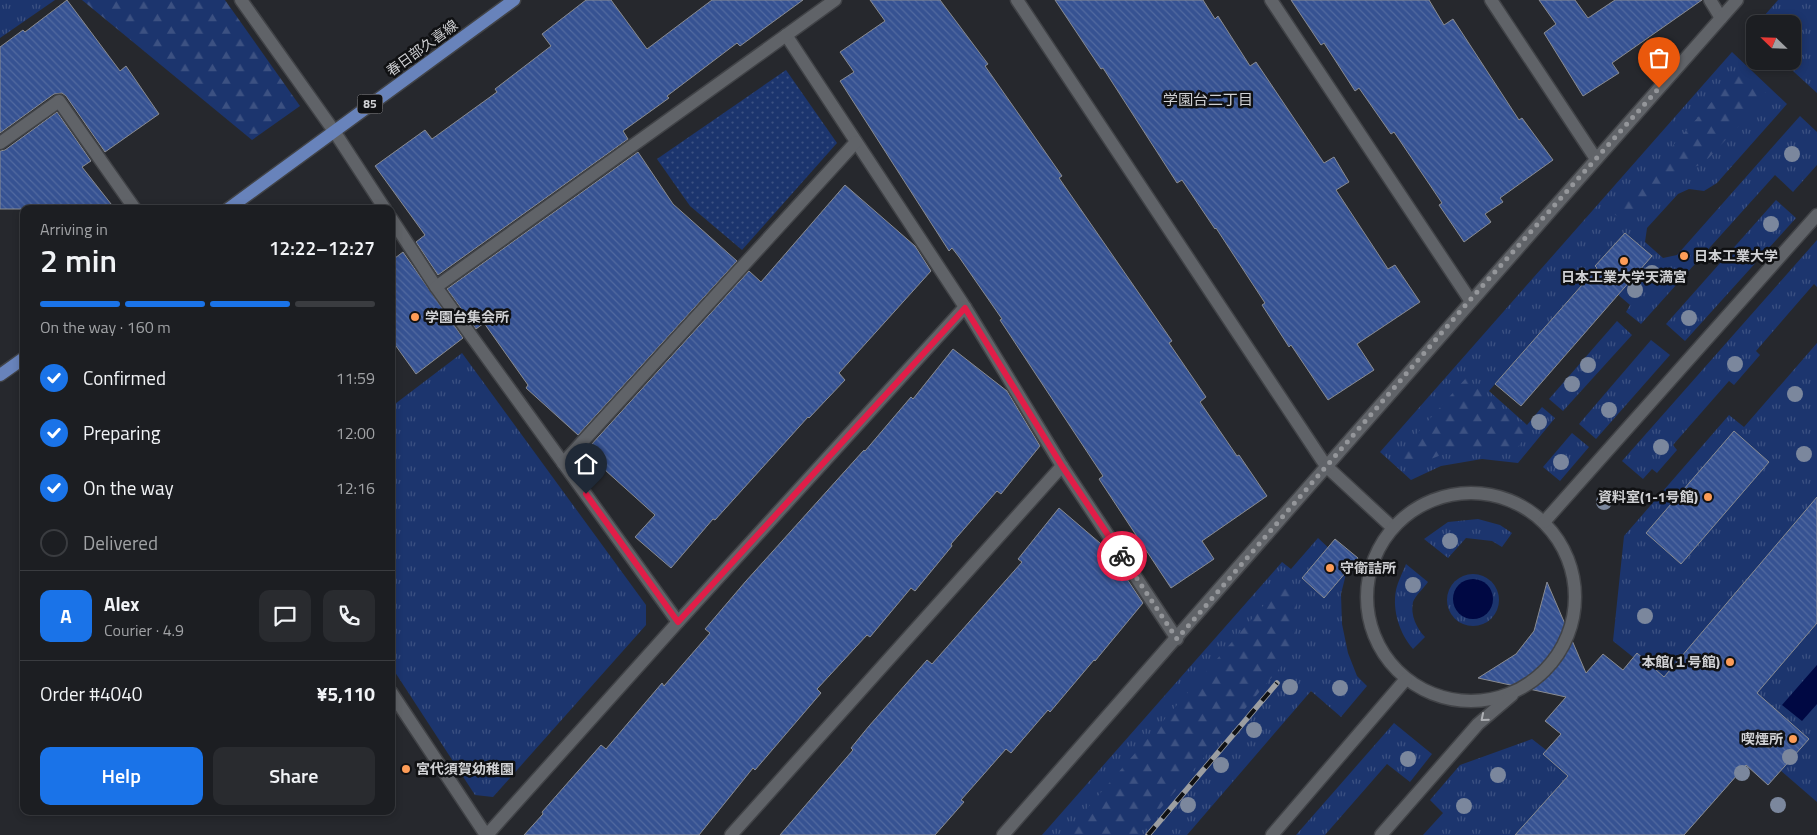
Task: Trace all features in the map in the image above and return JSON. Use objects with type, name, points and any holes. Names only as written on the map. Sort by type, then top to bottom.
[{"type":"main road","name":"春日部久喜線","points":[[233,205],[514,0]]},
{"type":"main road","points":[[0,375],[20,361]]},
{"type":"street","points":[[241,0],[334,131],[382,205]]},
{"type":"street","points":[[436,287],[835,0]]},
{"type":"street","points":[[1017,0],[1326,466],[1393,528]]},
{"type":"street","points":[[1271,0],[1470,300]]},
{"type":"street","points":[[1491,0],[1596,159]]},
{"type":"street","points":[[1710,0],[1722,18]]},
{"type":"street","points":[[1003,835],[1177,639],[1470,300],[1737,0]]},
{"type":"street","points":[[786,35],[965,308],[1062,466],[1177,639]]},
{"type":"street","points":[[0,143],[59,101],[132,205]]},
{"type":"street","points":[[563,463],[856,142]]},
{"type":"street","points":[[1544,522],[1817,216]]},
{"type":"street","points":[[395,224],[436,287],[678,622]]},
{"type":"street","points":[[395,698],[486,835],[965,308]]},
{"type":"street","points":[[731,835],[1062,466]]},
{"type":"street","points":[[1484,493],[1517,503],[1544,522],[1565,550],[1575,584],[1573,620],[1560,652],[1537,678],[1522,687],[1506,696],[1472,702],[1437,696],[1406,679],[1384,654],[1370,623],[1367,590],[1375,557],[1393,528],[1420,506],[1451,494],[1484,493]]},
{"type":"street","points":[[1272,835],[1406,679]]},
{"type":"street","points":[[1381,835],[1478,724],[1522,687]]},
{"type":"green space","points":[[0,0],[55,0],[0,38]]},
{"type":"green space","points":[[82,0],[225,0],[300,106],[252,140]]},
{"type":"green space","points":[[1778,0],[1817,0],[1817,93],[1792,70],[1801,70],[1801,15],[1765,15]]},
{"type":"green space","points":[[1732,52],[1746,65],[1746,70],[1751,70],[1787,104],[1717,183],[1704,191],[1689,189],[1678,194],[1647,228],[1645,242],[1663,258],[1677,255],[1800,116],[1817,132],[1817,165],[1793,192],[1775,175],[1641,324],[1626,312],[1630,305],[1593,273],[1489,391],[1527,425],[1542,407],[1555,418],[1518,463],[1482,459],[1441,466],[1411,480],[1380,452]]},
{"type":"green space","points":[[786,70],[837,143],[742,250],[690,206],[657,159]]},
{"type":"green space","points":[[1740,70],[1768,95],[1703,164],[1672,174],[1627,224],[1613,213]]},
{"type":"green space","points":[[1776,200],[1796,218],[1685,341],[1666,324]]},
{"type":"green space","points":[[1817,240],[1817,287],[1814,284],[1756,351],[1760,355],[1734,385],[1729,381],[1673,445],[1677,450],[1657,473],[1652,469],[1643,479],[1622,461]]},
{"type":"green space","points":[[1617,321],[1632,335],[1563,411],[1549,399]]},
{"type":"green space","points":[[1651,340],[1670,355],[1596,439],[1579,424]]},
{"type":"green space","points":[[1817,343],[1817,513],[1669,686],[1613,641],[1624,536],[1729,415],[1744,427]]},
{"type":"green space","points":[[462,353],[646,605],[646,625],[493,797],[475,795],[395,672],[395,404]]},
{"type":"green space","points":[[1466,378],[1528,434],[1514,452],[1480,447],[1441,455],[1411,467],[1397,456]]},
{"type":"green space","points":[[1572,433],[1589,447],[1560,481],[1543,467]]},
{"type":"green space","points":[[1478,519],[1500,525],[1512,533],[1502,547],[1492,541],[1466,538],[1448,558],[1424,539],[1448,522]]},
{"type":"green space","points":[[1318,538],[1348,566],[1341,594],[1342,624],[1348,653],[1357,676],[1367,686],[1341,717],[1311,691],[1187,835],[1042,835],[1282,562],[1291,569]]},
{"type":"green space","points":[[1817,541],[1817,802],[1691,693]]},
{"type":"green space","points":[[1406,564],[1428,582],[1413,602],[1412,612],[1415,621],[1425,637],[1413,649],[1404,636],[1398,622],[1395,606],[1396,590]]},
{"type":"green space","points":[[1468,574],[1478,574],[1492,581],[1499,595],[1499,605],[1492,619],[1478,626],[1468,626],[1458,622],[1451,615],[1447,605],[1447,595],[1451,585],[1458,578]]},
{"type":"green space","points":[[1283,583],[1297,595],[1295,650],[1138,835],[1064,835]]},
{"type":"green space","points":[[1394,723],[1432,754],[1410,782],[1387,764],[1325,835],[1296,835]]},
{"type":"green space","points":[[1532,739],[1586,781],[1538,835],[1423,835],[1443,813],[1430,800],[1460,765]]},
{"type":"shaded area","points":[[1477,579],[1484,582],[1490,588],[1493,599],[1492,607],[1484,616],[1477,619],[1469,619],[1462,616],[1454,607],[1453,595],[1456,588],[1465,580]]},
{"type":"shaded area","points":[[1817,665],[1817,704],[1802,721],[1782,705]]},
{"type":"building","points":[[67,0],[120,71],[126,66],[159,114],[105,152],[62,93],[54,94],[0,133],[0,47],[23,30],[25,32]]},
{"type":"building","points":[[586,0],[611,0],[647,49],[712,0],[803,0],[740,46],[737,43],[667,96],[669,98],[623,131],[628,139],[438,275],[416,242],[425,235],[375,166],[425,130],[432,139],[497,92],[495,89],[551,46],[542,34]]},
{"type":"building","points":[[870,0],[940,0],[988,64],[985,66],[1062,176],[1059,178],[1172,341],[1169,343],[1206,397],[1200,402],[1267,496],[1202,541],[1214,559],[1171,588],[1099,479],[1103,476],[1000,320],[1002,319],[952,248],[949,251],[840,81],[854,72],[840,52],[885,21]]},
{"type":"building","points":[[1055,0],[1203,0],[1215,19],[1218,16],[1250,66],[1256,62],[1324,163],[1334,157],[1349,182],[1336,190],[1388,269],[1395,265],[1420,302],[1357,344],[1374,370],[1328,400],[1291,345],[1289,347],[1262,305],[1265,303],[1216,228],[1182,180],[1177,183],[1103,68],[1101,69]]},
{"type":"building","points":[[1291,0],[1429,0],[1444,25],[1453,19],[1519,120],[1522,118],[1553,160],[1500,198],[1503,202],[1485,214],[1491,222],[1464,242],[1439,205],[1442,203],[1394,132],[1391,134],[1359,88],[1355,91],[1324,43],[1321,45]]},
{"type":"building","points":[[1539,0],[1575,0],[1588,18],[1615,0],[1702,0],[1612,63],[1619,73],[1583,96],[1544,33],[1556,24]]},
{"type":"building","points":[[57,112],[91,161],[82,167],[112,205],[20,205],[20,209],[0,209],[0,151],[5,150]]},
{"type":"building","points":[[638,152],[673,204],[737,261],[578,435],[526,388],[528,385],[484,323],[476,329],[447,289]]},
{"type":"building","points":[[845,185],[915,246],[931,271],[839,373],[845,380],[808,417],[715,520],[713,519],[671,568],[635,537],[655,515],[595,461],[600,456],[590,446],[749,271],[761,282]]},
{"type":"building","points":[[1625,233],[1652,256],[1521,406],[1495,384],[1597,268],[1595,266]]},
{"type":"building","name":"学園台集会所","points":[[403,252],[463,338],[416,374],[395,345],[395,258]]},
{"type":"building","points":[[953,349],[1007,391],[1040,446],[1001,494],[997,491],[951,544],[952,546],[915,591],[911,588],[870,637],[867,635],[817,689],[821,693],[755,770],[753,768],[699,835],[524,835],[601,745],[606,749],[662,683],[664,686],[710,633],[705,629],[746,581],[865,451],[911,397],[913,399]]},
{"type":"building","name":"資料室(1-1号館)","points":[[1734,431],[1769,462],[1681,564],[1646,533]]},
{"type":"building","name":"本館(１号館)","points":[[1817,497],[1817,623],[1757,693],[1809,739],[1768,785],[1746,765],[1684,835],[1515,835],[1568,776],[1543,754],[1561,734],[1545,721],[1566,697],[1478,678],[1516,654],[1534,631],[1547,582],[1586,673],[1603,654],[1623,670],[1637,653],[1664,677]]},
{"type":"building","points":[[1059,508],[1107,549],[1143,603],[1095,661],[1050,712],[1048,710],[1011,753],[1006,749],[961,800],[964,802],[935,835],[780,835],[853,750],[851,748],[869,726],[927,660],[932,664],[1022,562],[1018,559]]},
{"type":"building","name":"守衛詰所","points":[[1335,539],[1358,558],[1324,598],[1302,578]]},
{"type":"railway","points":[[1148,835],[1277,683]]},
{"type":"way so far","points":[[1122,556],[1177,639],[1470,300],[1659,88]]},
{"type":"place","name":"日本工業大学","points":[[1684,256]]},
{"type":"place","name":"日本工業大学天満宮","points":[[1624,261]]},
{"type":"place","name":"学園台集会所","points":[[415,317]]},
{"type":"place","name":"資料室(1-1号館)","points":[[1708,497]]},
{"type":"place","name":"守衛詰所","points":[[1330,568]]},
{"type":"place","name":"本館(１号館)","points":[[1730,662]]},
{"type":"place","name":"喫煙所","points":[[1793,739]]},
{"type":"place","name":"宮代須賀幼稚園","points":[[406,769]]},
{"type":"district","name":"学園台二丁目","points":[[1208,100]]},
{"type":"route","points":[[586,494],[678,622],[965,308],[1062,466],[1122,556]]}]
